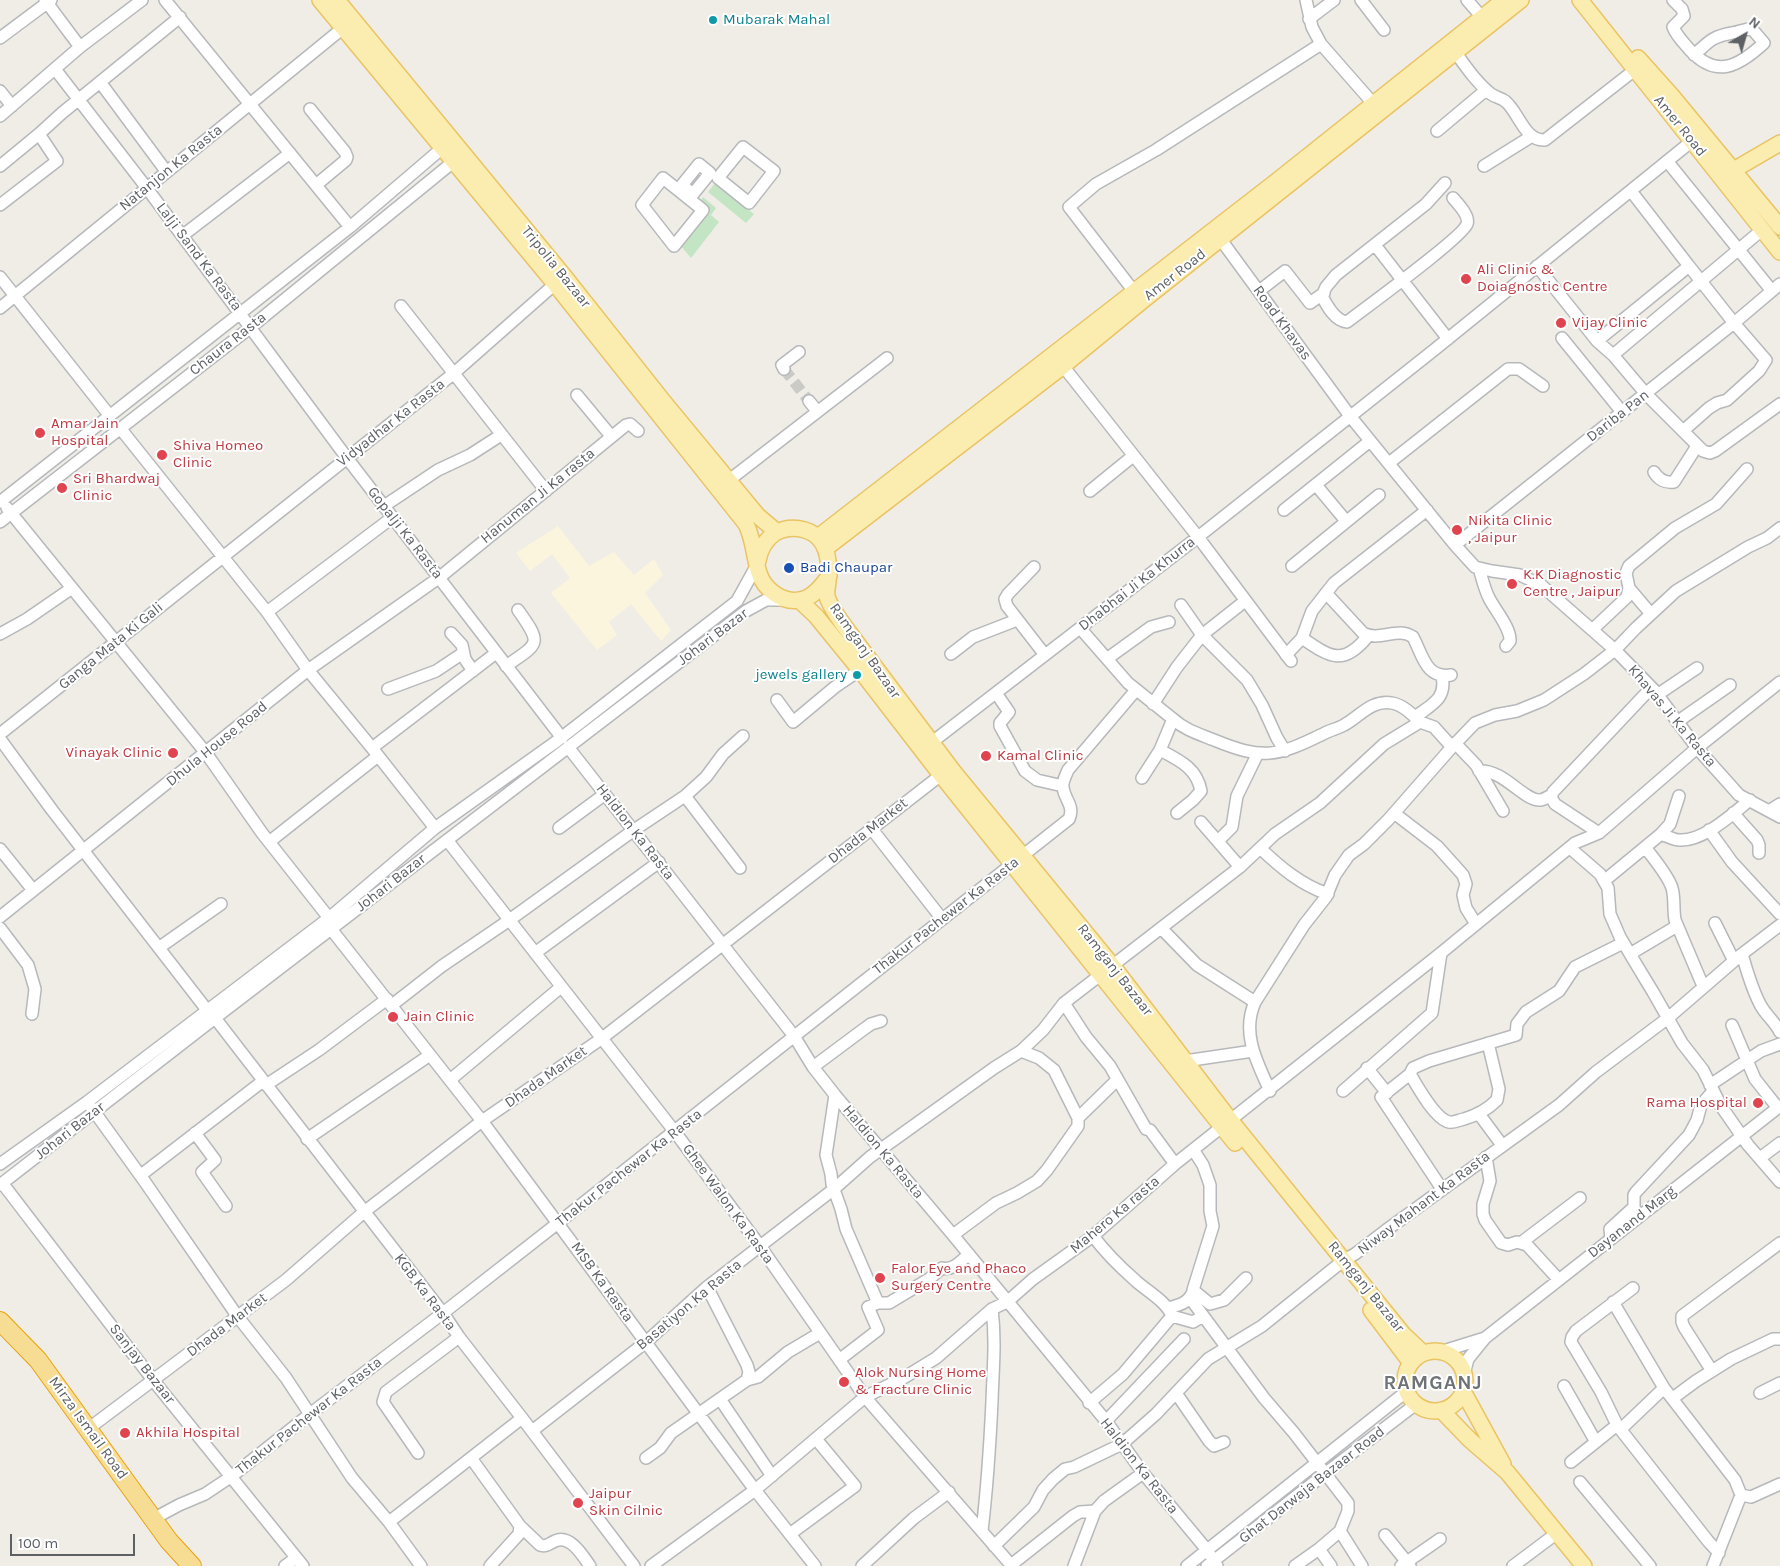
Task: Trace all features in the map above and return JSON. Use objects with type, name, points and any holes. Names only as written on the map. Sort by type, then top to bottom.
[{"type":"highway","name":"Mirza Ismail Road","points":[[1,1323],[38,1360],[153,1520],[192,1566]]},
{"type":"highway","name":"Mirza Ismail Road","points":[[169,1541],[182,1566]]},
{"type":"main road","name":"Tripolia Bazaar","points":[[320,0],[447,144]]},
{"type":"main road","name":"Tripolia Bazaar","points":[[338,0],[458,158],[728,481],[758,516],[777,532]]},
{"type":"main road","name":"Amer Road","points":[[1377,108],[1456,53],[1504,0]]},
{"type":"main road","name":"Amer Road","points":[[822,543],[1485,22],[1521,0]]},
{"type":"main road","name":"Amer Road","points":[[1580,0],[1638,67],[1672,96],[1780,252]]},
{"type":"main road","name":"Amer Road","points":[[1592,0],[1692,141],[1727,173],[1780,227]]},
{"type":"main road","points":[[1727,173],[1780,144]]},
{"type":"main road","name":"Tripolia Bazaar","points":[[560,280],[653,409],[746,524],[752,535],[758,562]]},
{"type":"main road","name":"Amer Road","points":[[822,543],[1063,366],[1137,297]]},
{"type":"main road","points":[[788,528],[798,528],[808,531],[822,543],[829,556],[829,576],[817,591],[794,600],[781,597],[764,583],[759,573],[758,562],[764,544],[777,532],[788,528]]},
{"type":"main road","name":"Ramganj Bazaar","points":[[829,576],[827,596],[833,610],[926,746],[941,775],[1018,859]]},
{"type":"main road","name":"Ramganj Bazaar","points":[[794,600],[816,616],[926,746],[953,771],[1018,859],[1227,1124],[1340,1264],[1403,1334],[1417,1358]]},
{"type":"main road","name":"Ramganj Bazaar","points":[[1107,970],[1185,1061],[1227,1124]]},
{"type":"main road","points":[[1463,1391],[1453,1404],[1440,1410],[1424,1409],[1416,1404],[1407,1391],[1405,1376],[1417,1358],[1440,1352],[1452,1356],[1464,1374],[1463,1391],[1507,1472]]},
{"type":"main road","points":[[1440,1410],[1470,1440],[1507,1472],[1584,1566]]},
{"type":"street","points":[[0,116],[80,47],[142,0]]},
{"type":"street","points":[[165,0],[350,227]]},
{"type":"street","points":[[1306,0],[1309,19],[1321,44],[1377,108]]},
{"type":"street","points":[[1309,19],[1334,0]]},
{"type":"street","points":[[1361,0],[1384,30]]},
{"type":"street","points":[[1466,0],[1485,22]]},
{"type":"street","points":[[1674,0],[1682,9],[1684,16],[1673,27],[1674,32],[1694,55],[1709,64],[1724,68],[1738,63],[1752,55],[1764,43],[1752,29],[1743,29],[1715,37],[1694,55]]},
{"type":"street","points":[[0,38],[48,1],[80,47]]},
{"type":"street","points":[[0,166],[180,17]]},
{"type":"street","name":"Natanjon Ka Rasta","points":[[0,308],[343,28]]},
{"type":"street","points":[[1137,297],[1069,207],[1096,184],[1156,150],[1321,44]]},
{"type":"street","points":[[1456,53],[1486,90],[1504,101],[1532,136],[1539,140],[1545,140],[1638,67]]},
{"type":"street","name":"Lalji Sand Ka Rasta","points":[[55,70],[251,327]]},
{"type":"street","points":[[100,82],[166,171]]},
{"type":"street","points":[[1437,131],[1486,90]]},
{"type":"street","points":[[0,91],[12,106]]},
{"type":"street","points":[[310,109],[347,157],[346,160],[316,185]]},
{"type":"street","points":[[0,205],[57,161],[39,134]]},
{"type":"street","points":[[1484,166],[1532,136]]},
{"type":"street","name":"Dhabhai Ji Ka Khurra","points":[[926,746],[1198,538],[1692,141]]},
{"type":"street","name":"Chaura Rasta","points":[[1,501],[350,227],[447,144]]},
{"type":"street","points":[[743,147],[774,171],[749,203],[718,178],[743,147]]},
{"type":"street","points":[[182,236],[290,153]]},
{"type":"street","name":"Chaura Rasta","points":[[0,522],[251,327],[458,158]]},
{"type":"street","points":[[1668,161],[1739,249],[1776,288]]},
{"type":"street","points":[[663,178],[703,210],[674,246],[642,205],[663,178]]},
{"type":"street","points":[[1445,183],[1426,204],[1336,275],[1326,287],[1322,296],[1338,319],[1347,322],[1466,227],[1467,217],[1453,198]]},
{"type":"street","points":[[1631,190],[1734,323],[1766,360],[1759,372],[1727,400],[1709,408],[1683,431]]},
{"type":"street","points":[[1613,355],[1763,229]]},
{"type":"street","name":"Road Khavas","points":[[1217,234],[1350,416]]},
{"type":"street","points":[[1375,244],[1448,339]]},
{"type":"street","points":[[1537,266],[1597,341],[1613,355],[1646,394],[1702,451],[1710,453],[1715,451],[1780,404]]},
{"type":"street","points":[[1597,341],[1689,266]]},
{"type":"street","points":[[1259,291],[1285,271],[1310,303],[1324,293]]},
{"type":"street","points":[[0,277],[110,416]]},
{"type":"street","name":"Vidyadhar Ka Rasta","points":[[223,557],[454,374],[560,280]]},
{"type":"street","name":"Dariba Pan","points":[[1455,545],[1776,288]]},
{"type":"street","points":[[401,306],[546,491]]},
{"type":"street","name":"Gopalji Ka Rasta","points":[[251,327],[347,458],[440,577],[565,743]]},
{"type":"street","points":[[1562,338],[1622,412]]},
{"type":"street","points":[[784,369],[782,365],[799,352]]},
{"type":"street","points":[[728,481],[887,358]]},
{"type":"street","points":[[1063,366],[1198,538],[1288,658],[1302,638],[1312,611],[1334,583],[1427,510]]},
{"type":"street","points":[[1389,463],[1508,369],[1519,369],[1543,386]]},
{"type":"street","points":[[577,395],[611,436]]},
{"type":"street","points":[[808,400],[817,411]]},
{"type":"street","points":[[1350,416],[1455,545],[1479,568],[1489,599],[1510,632],[1510,641],[1506,646]]},
{"type":"street","name":"Hanuman Ji Ka rasta","points":[[440,577],[611,436],[630,424],[638,431]]},
{"type":"street","points":[[120,428],[268,612],[308,670],[435,828]]},
{"type":"street","points":[[384,506],[438,470],[470,455],[501,435]]},
{"type":"street","points":[[1284,510],[1370,441]]},
{"type":"street","points":[[1654,472],[1663,481],[1674,482],[1697,446]]},
{"type":"street","points":[[1090,491],[1134,456]]},
{"type":"street","points":[[1651,614],[1630,588],[1626,573],[1629,566],[1675,528],[1716,504],[1747,469]]},
{"type":"street","points":[[1316,485],[1346,521]]},
{"type":"street","points":[[1292,566],[1378,495]]},
{"type":"street","name":"MSB Ka Rasta","points":[[1,501],[206,753],[269,842],[558,1223],[755,1490],[813,1565]]},
{"type":"street","points":[[268,612],[393,518]]},
{"type":"street","points":[[1270,1090],[1256,1061],[1248,1025],[1249,1014],[1254,1002],[1304,924],[1328,894],[1335,875],[1349,855],[1364,844],[1394,813],[1475,723],[1495,715],[1517,711],[1544,700],[1584,674],[1615,650],[1676,591],[1748,547],[1768,538],[1780,528]]},
{"type":"street","name":"Ganga Mata Ki Gali","points":[[0,734],[223,557]]},
{"type":"street","name":"Johari Bazar","points":[[0,1164],[90,1107],[330,923],[447,840],[737,601],[758,562]]},
{"type":"street","points":[[1034,567],[1008,594],[1006,599],[1007,606],[1044,655]]},
{"type":"street","name":"Khavas Ji Ka Rasta","points":[[1479,568],[1492,572],[1520,575],[1541,585],[1615,650],[1654,692],[1697,748],[1739,795],[1780,817]]},
{"type":"street","name":"Dhula House Road","points":[[0,917],[308,670],[440,577]]},
{"type":"street","points":[[0,634],[27,619],[72,588]]},
{"type":"street","points":[[1592,630],[1622,602],[1630,588]]},
{"type":"street","points":[[1302,638],[1330,656],[1338,657],[1354,650],[1368,636],[1358,629],[1326,593]]},
{"type":"street","name":"Johari Bazar","points":[[330,923],[435,828],[565,743],[746,611],[766,600],[794,600]]},
{"type":"street","points":[[1153,704],[1176,667],[1202,635],[1245,601]]},
{"type":"street","points":[[1181,605],[1202,635],[1247,680],[1285,751]]},
{"type":"street","points":[[506,666],[530,649],[534,639],[533,631],[518,610]]},
{"type":"street","points":[[951,654],[973,637],[1017,620]]},
{"type":"street","points":[[1108,658],[1151,627],[1169,622]]},
{"type":"street","points":[[1080,628],[1136,690],[1183,728],[1237,749],[1258,753],[1280,753],[1343,726],[1368,708],[1391,703],[1406,709],[1417,720],[1434,727],[1476,766],[1503,810]]},
{"type":"street","points":[[388,689],[436,671],[480,631]]},
{"type":"street","points":[[451,633],[462,649],[473,671]]},
{"type":"street","name":"Basatiyon Ka Rasta","points":[[532,1431],[646,1342],[707,1287],[834,1189],[870,1157],[994,1068],[1021,1052],[1043,1030],[1064,1003],[1240,867],[1275,834],[1320,803],[1384,744],[1417,720],[1440,697],[1447,676],[1437,675],[1430,671],[1413,637],[1409,634],[1404,633],[1380,637],[1368,636]]},
{"type":"street","points":[[269,842],[496,653]]},
{"type":"street","points":[[1479,771],[1488,770],[1499,775],[1533,799],[1542,800],[1552,794],[1654,692],[1697,668]]},
{"type":"street","points":[[777,700],[793,722],[835,687],[860,670]]},
{"type":"street","name":"Mahero Ka rasta","points":[[651,1566],[755,1490],[865,1396],[905,1377],[936,1358],[992,1309],[1008,1302],[1033,1279],[1093,1236],[1176,1164],[1441,954],[1575,843],[1599,833],[1697,748],[1780,682]]},
{"type":"street","points":[[1677,722],[1730,685]]},
{"type":"street","points":[[996,692],[1009,712],[1000,723],[1000,726],[1025,772],[1037,780],[1063,786],[1068,770],[1136,690]]},
{"type":"street","points":[[1142,778],[1160,750],[1173,719]]},
{"type":"street","points":[[140,1175],[265,1083],[319,1050],[442,966],[685,796],[706,776],[723,754],[743,736]]},
{"type":"street","name":"KGB Ka Rasta","points":[[0,740],[83,850],[444,1313],[459,1337],[634,1566]]},
{"type":"street","name":"Haldion Ka Rasta","points":[[565,743],[794,1036],[835,1095],[954,1235],[1089,1403],[1106,1421],[1144,1474],[1207,1550],[1213,1564]]},
{"type":"street","points":[[1160,750],[1185,764],[1196,776],[1200,784],[1201,791],[1198,796],[1177,813]]},
{"type":"street","points":[[1218,841],[1232,827],[1237,796],[1258,753]]},
{"type":"street","name":"Dhada Market","points":[[88,1429],[286,1280],[364,1212],[482,1122],[601,1039],[941,775]]},
{"type":"street","name":"Thakur Pachewar Ka Rasta","points":[[153,1520],[205,1494],[232,1476],[675,1132],[1069,819],[1072,814],[1063,786]]},
{"type":"street","points":[[559,828],[605,794]]},
{"type":"street","points":[[1552,794],[1552,800],[1555,804],[1599,833]]},
{"type":"street","points":[[685,796],[740,868]]},
{"type":"street","points":[[1604,881],[1661,834],[1670,824],[1680,796]]},
{"type":"street","points":[[1661,834],[1678,840],[1687,840],[1709,830],[1750,800]]},
{"type":"street","points":[[1768,811],[1780,804]]},
{"type":"street","points":[[1394,813],[1437,846],[1463,875],[1466,884],[1463,895],[1466,908],[1476,924]]},
{"type":"street","points":[[1734,813],[1757,840],[1759,852]]},
{"type":"street","points":[[1201,822],[1240,867]]},
{"type":"street","points":[[871,828],[942,919]]},
{"type":"street","points":[[1709,830],[1732,862],[1780,914]]},
{"type":"street","name":"Ghee Walon Ka Rasta","points":[[447,840],[675,1132],[760,1246],[865,1396],[1012,1566]]},
{"type":"street","points":[[1645,847],[1670,883],[1674,896],[1673,910],[1677,926],[1703,986]]},
{"type":"street","points":[[1260,848],[1296,879],[1328,894]]},
{"type":"street","points":[[1570,848],[1592,865],[1600,874],[1608,888],[1610,914],[1624,943],[1682,1043],[1703,1070],[1721,1106],[1742,1136],[1780,1182]]},
{"type":"street","points":[[0,849],[33,890]]},
{"type":"street","points":[[535,953],[659,862]]},
{"type":"street","points":[[160,947],[221,904]]},
{"type":"street","points":[[1715,923],[1738,957],[1762,1009],[1771,1018],[1780,1032]]},
{"type":"street","name":"Niway Mahant Ka Rasta","points":[[994,1546],[1034,1507],[1043,1490],[1065,1469],[1074,1467],[1122,1444],[1156,1414],[1208,1359],[1262,1326],[1340,1264],[1542,1117],[1596,1072],[1668,1018],[1703,986],[1780,925]]},
{"type":"street","points":[[1630,954],[1677,926]]},
{"type":"street","points":[[0,928],[28,965],[35,989],[32,1014]]},
{"type":"street","points":[[1161,928],[1198,965],[1254,1002]]},
{"type":"street","points":[[1442,1189],[1381,1096],[1410,1074],[1414,1068],[1429,1061],[1516,1035],[1517,1024],[1526,1012],[1559,992],[1575,967],[1624,943]]},
{"type":"street","points":[[1342,1091],[1432,1013],[1441,954]]},
{"type":"street","points":[[450,1080],[561,987]]},
{"type":"street","points":[[1064,1003],[1086,1037],[1110,1066],[1146,1129],[1150,1130],[1176,1164]]},
{"type":"street","points":[[814,1067],[871,1024],[881,1021]]},
{"type":"street","points":[[1732,1024],[1755,1080],[1779,1107]]},
{"type":"street","points":[[1410,1074],[1426,1101],[1445,1120],[1454,1122],[1479,1114],[1497,1100],[1498,1088],[1488,1043]]},
{"type":"street","points":[[1611,1238],[1610,1229],[1634,1206],[1634,1195],[1636,1192],[1689,1135],[1697,1120],[1700,1105],[1712,1088],[1761,1050],[1780,1044]]},
{"type":"street","points":[[1185,1061],[1254,1051]]},
{"type":"street","points":[[954,1235],[996,1202],[1029,1186],[1042,1176],[1078,1126],[1078,1118],[1054,1070],[1039,1058],[1021,1052]]},
{"type":"street","points":[[307,1138],[430,1055]]},
{"type":"street","points":[[1368,1068],[1387,1093]]},
{"type":"street","points":[[1078,1118],[1118,1080]]},
{"type":"street","points":[[835,1095],[826,1155],[832,1184],[846,1229],[878,1303]]},
{"type":"street","points":[[90,1107],[140,1175],[238,1317],[286,1378],[352,1478],[389,1522],[422,1566]]},
{"type":"street","name":"Johari Bazar","points":[[3,1189],[90,1107]]},
{"type":"street","name":"Dayanand Marg","points":[[1485,1338],[1779,1107]]},
{"type":"street","points":[[1479,1114],[1502,1145]]},
{"type":"street","points":[[195,1133],[215,1160],[202,1172],[226,1206]]},
{"type":"street","points":[[1760,1158],[1780,1143]]},
{"type":"street","points":[[1089,1403],[1123,1374],[1170,1312],[1192,1294],[1213,1226],[1210,1211],[1210,1185],[1203,1165],[1194,1151]]},
{"type":"street","points":[[1486,1157],[1490,1181],[1482,1209],[1485,1220],[1505,1246],[1522,1242],[1580,1198]]},
{"type":"street","name":"Sanjay Bazaar","points":[[3,1189],[299,1562]]},
{"type":"street","points":[[1093,1236],[1103,1249],[1170,1312],[1193,1322],[1204,1316]]},
{"type":"street","points":[[1522,1242],[1531,1249],[1559,1280]]},
{"type":"street","points":[[1712,1371],[1684,1327],[1682,1316],[1780,1243]]},
{"type":"street","points":[[839,1360],[878,1330],[868,1307],[878,1303],[889,1303],[929,1279],[942,1268],[948,1269],[953,1267],[969,1254]]},
{"type":"street","points":[[1192,1294],[1210,1304],[1224,1300],[1246,1278]]},
{"type":"street","points":[[707,1287],[747,1365],[749,1372],[747,1380]]},
{"type":"street","points":[[1633,1288],[1576,1331],[1572,1336],[1571,1342],[1601,1392],[1619,1427],[1719,1553]]},
{"type":"street","points":[[1192,1294],[1204,1316],[1227,1348],[1264,1398],[1318,1462],[1349,1507],[1340,1531],[1295,1566]]},
{"type":"street","points":[[1613,1302],[1664,1388],[1735,1480],[1741,1495],[1713,1566]]},
{"type":"street","points":[[982,1531],[995,1366],[995,1332],[992,1309]]},
{"type":"street","points":[[646,1458],[660,1448],[671,1433],[747,1380],[758,1377],[788,1352],[820,1333]]},
{"type":"street","points":[[418,1453],[383,1402],[386,1392],[459,1337]]},
{"type":"street","points":[[1440,1352],[1485,1338]]},
{"type":"street","points":[[1464,1374],[1468,1359],[1485,1338]]},
{"type":"street","points":[[1106,1421],[1184,1339]]},
{"type":"street","points":[[1673,1398],[1731,1360],[1774,1339],[1780,1339]]},
{"type":"street","points":[[1760,1393],[1780,1382]]},
{"type":"street","points":[[1564,1386],[1596,1442]]},
{"type":"street","points":[[1572,1462],[1596,1442],[1619,1427],[1664,1388]]},
{"type":"street","points":[[1187,1566],[1407,1391]]},
{"type":"street","points":[[1176,1392],[1214,1446],[1224,1442]]},
{"type":"street","points":[[720,1399],[772,1476]]},
{"type":"street","name":"Ghat Darwaja Bazaar Road","points":[[1213,1564],[1326,1473],[1416,1404]]},
{"type":"street","points":[[389,1522],[522,1418]]},
{"type":"street","points":[[790,1534],[855,1486],[816,1439]]},
{"type":"street","points":[[471,1458],[520,1526],[540,1545],[547,1547],[559,1540],[566,1540],[577,1549],[590,1566]]},
{"type":"street","points":[[1074,1566],[1095,1510],[1104,1501],[1144,1474]]},
{"type":"street","points":[[1580,1482],[1650,1566]]},
{"type":"street","points":[[1741,1495],[1751,1496],[1780,1484]]},
{"type":"street","points":[[862,1566],[914,1518],[949,1492]]},
{"type":"street","points":[[1012,1566],[1073,1516],[1080,1512],[1095,1510]]},
{"type":"street","points":[[490,1566],[519,1534],[520,1526]]},
{"type":"street","points":[[1340,1531],[1362,1566]]},
{"type":"street","points":[[1514,1566],[1557,1533]]},
{"type":"street","points":[[1386,1535],[1406,1565],[1440,1538]]},
{"type":"street","points":[[1319,1549],[1331,1566]]},
{"type":"street","points":[[285,1566],[299,1562]]},
{"type":"shaded area","points":[[558,526],[589,566],[614,552],[634,575],[654,559],[663,575],[645,593],[671,630],[661,641],[631,604],[609,622],[617,635],[597,650],[551,593],[570,578],[552,554],[530,571],[516,553]]},
{"type":"green space","points":[[715,183],[754,214],[746,223],[708,192]]},
{"type":"green space","points":[[703,197],[716,208],[711,215],[719,222],[691,258],[680,245],[705,213],[697,206]]},
{"type":"tunnel","points":[[784,369],[809,401]]},
{"type":"place","name":"Mubarak Mahal","points":[[713,20]]},
{"type":"place","name":"Ali Clinic & Doiagnostic Centre","points":[[1466,279]]},
{"type":"place","name":"Vijay Clinic","points":[[1561,323]]},
{"type":"place","name":"Amar Jain Hospital","points":[[40,433]]},
{"type":"place","name":"Shiva Homeo Clinic","points":[[162,455]]},
{"type":"place","name":"Sri Bhardwaj Clinic","points":[[62,488]]},
{"type":"place","name":"Nikita Clinic , Jaipur","points":[[1457,530]]},
{"type":"place","name":"Badi Chaupar","points":[[789,568]]},
{"type":"place","name":"K.K Diagnostic Centre , Jaipur","points":[[1512,584]]},
{"type":"place","name":"jewels gallery","points":[[857,675]]},
{"type":"place","name":"Vinayak Clinic","points":[[173,753]]},
{"type":"place","name":"Kamal Clinic","points":[[986,756]]},
{"type":"place","name":"Jain Clinic","points":[[393,1017]]},
{"type":"place","name":"Rama Hospital","points":[[1758,1103]]},
{"type":"place","name":"Falor Eye and Phaco Surgery Centre","points":[[880,1278]]},
{"type":"place","name":"Alok Nursing Home & Fracture Clinic","points":[[844,1382]]},
{"type":"place","name":"Akhila Hospital","points":[[125,1433]]},
{"type":"place","name":"Jaipur Skin Cilnic","points":[[578,1503]]},
{"type":"district","name":"RAMGANJ","points":[[1433,1383]]}]
